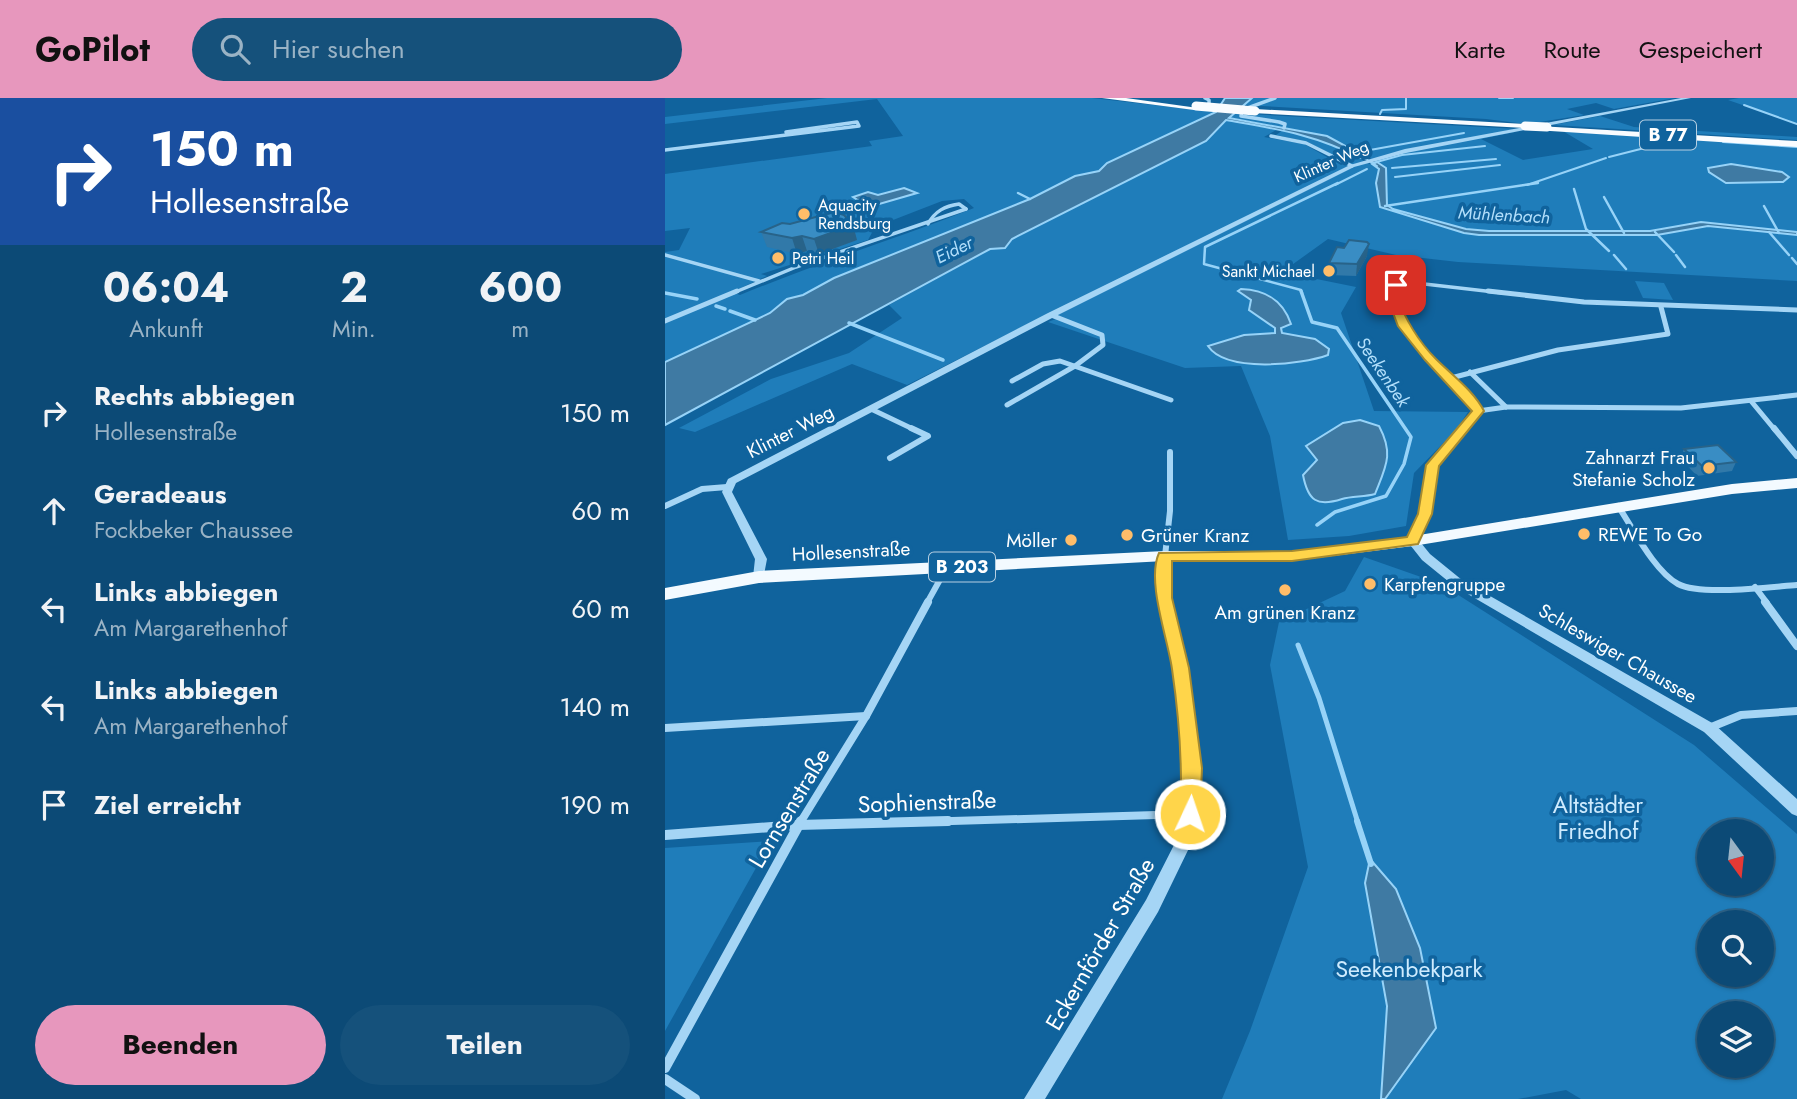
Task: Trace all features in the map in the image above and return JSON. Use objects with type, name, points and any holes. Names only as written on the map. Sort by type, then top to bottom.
[{"type":"highway","name":"B 77","points":[[1106,98],[1254,112],[1797,143]]},
{"type":"highway","name":"B 77","points":[[1122,98],[1198,108]]},
{"type":"main road","name":"B 203","points":[[1413,541],[1618,506],[1732,489],[1797,483]]},
{"type":"main road","name":"Hollesenstraße","points":[[665,594],[759,578],[1165,556],[1292,556],[1413,541]]},
{"type":"street","points":[[1198,108],[1209,106],[1209,100],[1205,98]]},
{"type":"street","points":[[1275,98],[1243,110],[1241,116],[1279,122],[1285,124],[1284,128]]},
{"type":"street","name":"Klinter Weg","points":[[665,506],[702,489],[727,487],[732,481],[1051,316],[1352,166],[1374,158],[1689,98]]},
{"type":"street","points":[[665,150],[859,126]]},
{"type":"street","points":[[1279,131],[1271,136],[1306,143],[1352,166]]},
{"type":"street","points":[[665,321],[760,281],[928,224],[966,209],[959,204],[946,206],[932,215],[928,224]]},
{"type":"street","points":[[665,255],[760,281]]},
{"type":"street","points":[[1478,411],[1402,324],[1391,294],[1396,284],[1401,282],[1524,297],[1661,307],[1797,310]]},
{"type":"street","points":[[1451,378],[1504,360],[1567,346],[1668,334],[1661,307]]},
{"type":"street","points":[[1007,405],[1075,366],[1103,345],[1102,335],[1051,316]]},
{"type":"street","points":[[1012,381],[1049,362],[1060,361],[1171,400]]},
{"type":"street","points":[[1470,372],[1506,407]]},
{"type":"street","points":[[1413,541],[1425,514],[1433,465],[1478,411],[1506,407],[1681,408],[1797,395]]},
{"type":"street","points":[[1751,401],[1797,456]]},
{"type":"street","points":[[871,409],[928,436],[890,458]]},
{"type":"street","points":[[1165,556],[1170,511],[1170,452]]},
{"type":"street","points":[[727,487],[728,495],[761,559],[759,578]]},
{"type":"street","points":[[1618,506],[1664,571],[1678,584],[1696,589],[1797,585]]},
{"type":"street","name":"Schleswiger Chaussee","points":[[1413,541],[1426,557],[1458,583],[1709,728],[1797,809]]},
{"type":"street","name":"Eckernförder Straße","points":[[1034,1099],[1152,906],[1183,844],[1190,814],[1192,768],[1181,668],[1164,598],[1165,556]]},
{"type":"street","name":"Lornsenstraße","points":[[665,1068],[798,825],[866,716],[947,567]]},
{"type":"street","points":[[1755,587],[1797,646]]},
{"type":"street","points":[[1709,728],[1724,718],[1759,711],[1797,711]]},
{"type":"street","points":[[665,728],[866,716]]},
{"type":"street","name":"Sophienstraße","points":[[665,835],[798,825],[1190,814]]},
{"type":"street","points":[[665,1079],[695,1099]]},
{"type":"green space","points":[[827,98],[1092,98],[1216,112],[1107,163],[1107,167],[1100,171],[1075,176],[1030,199],[834,278],[803,296],[787,299],[770,313],[665,362],[665,252],[679,250],[690,228],[665,231],[665,174],[872,146],[869,141],[903,136],[877,99],[665,124],[665,117]],"holes":[[[964,199],[974,208],[740,295],[732,292],[767,276],[761,274],[868,240],[875,227],[942,201]]]},
{"type":"green space","points":[[1252,98],[1675,98],[1614,109],[1596,103],[1567,109],[1584,115],[1527,124],[1486,119],[1244,105],[1237,108]]},
{"type":"green space","points":[[1797,98],[1797,124],[1728,100]]},
{"type":"green space","points":[[1231,113],[1518,129],[1505,131],[1515,132],[1481,139],[1523,160],[1593,149],[1561,130],[1797,145],[1797,232],[1701,222],[1650,231],[1466,229],[1387,205],[1386,168],[1355,149],[1327,136],[1228,117]],"holes":[[[1731,164],[1782,172],[1789,177],[1783,182],[1753,183]]]},
{"type":"green space","points":[[1600,116],[1634,127],[1797,137],[1797,140],[1553,125]]},
{"type":"green space","points":[[1226,120],[1278,129],[1264,137],[1304,144],[1341,165],[1347,163],[1308,142],[1276,135],[1283,130],[1327,141],[1379,169],[1376,183],[1380,207],[1464,233],[1657,235],[1708,226],[1797,235],[1797,281],[1458,262],[1396,255],[1328,239],[1282,272],[1356,287],[1341,313],[1374,411],[1468,412],[1456,430],[1414,473],[1406,526],[1349,536],[1288,540],[1270,436],[1241,366],[1185,368],[1048,322],[1061,317],[1048,314],[907,385],[852,364],[695,432],[679,428],[771,379],[849,353],[902,318],[889,305],[991,249],[1005,248],[1012,239],[1206,141]]},
{"type":"green space","points":[[1635,281],[1664,283],[1673,300],[1643,298]]},
{"type":"green space","points":[[1364,557],[1441,584],[1694,745],[1797,834],[1797,1099],[1581,1099],[1566,1090],[1518,1099],[1222,1099],[1250,1031],[1308,867],[1270,665],[1279,622],[1345,591]]},
{"type":"green space","points":[[771,841],[665,1031],[665,848]]},
{"type":"water","name":"Eider","points":[[1225,98],[1252,98],[1229,118],[1327,136],[1364,156],[1360,158],[1327,143],[1294,133],[1226,120],[1206,141],[1012,239],[1005,248],[990,249],[665,425],[665,362],[770,313],[787,299],[803,295],[834,278],[1030,199],[1075,176],[1099,171],[1107,163],[1216,112]]},
{"type":"water","points":[[1377,162],[1386,168],[1387,205],[1466,229],[1650,231],[1701,222],[1797,232],[1797,235],[1708,226],[1657,235],[1464,233],[1380,207],[1376,183],[1379,169],[1372,164]]},
{"type":"water","points":[[1731,164],[1782,172],[1789,177],[1783,182],[1726,183],[1709,172],[1708,168]]},
{"type":"water","points":[[904,188],[917,193],[869,207],[857,202],[859,201],[853,197],[868,192],[878,195]]},
{"type":"water","points":[[1241,289],[1266,294],[1272,298],[1283,309],[1291,324],[1281,328],[1282,333],[1315,339],[1329,349],[1328,355],[1300,362],[1265,364],[1231,360],[1217,355],[1208,346],[1244,335],[1275,333],[1275,328],[1249,310],[1251,300],[1238,291]]},
{"type":"water","points":[[1360,420],[1379,426],[1386,444],[1387,460],[1375,494],[1326,502],[1315,500],[1308,491],[1303,475],[1317,460],[1306,446],[1343,423]]},
{"type":"water","points":[[1370,859],[1396,889],[1420,948],[1436,1028],[1385,1099],[1381,1099],[1387,1006],[1365,883]]},
{"type":"building","points":[[834,212],[844,215],[853,225],[814,239],[761,232],[782,223],[790,224]]},
{"type":"building","points":[[1349,240],[1369,244],[1357,264],[1329,263],[1337,247],[1344,248]]},
{"type":"building","points":[[1718,445],[1736,462],[1702,466],[1684,449]]},
{"type":"waterway","points":[[1380,114],[1382,110],[1406,109],[1406,98]]},
{"type":"waterway","points":[[1499,98],[1513,98]]},
{"type":"waterway","points":[[1744,105],[1797,124]]},
{"type":"waterway","points":[[1353,150],[1370,150],[1464,133]]},
{"type":"waterway","points":[[1609,157],[1680,139]]},
{"type":"waterway","points":[[1723,142],[1797,147]]},
{"type":"waterway","points":[[1373,163],[1402,155],[1485,146]]},
{"type":"waterway","name":"Mühlenbach","points":[[1358,154],[1377,166]]},
{"type":"waterway","points":[[1529,184],[1606,158]]},
{"type":"waterway","points":[[1392,168],[1496,159]]},
{"type":"waterway","points":[[1395,177],[1500,165]]},
{"type":"waterway","name":"Seekenbek","points":[[1335,185],[1367,169]]},
{"type":"waterway","name":"Seekenbek","points":[[1302,293],[1301,290],[1204,264],[1205,247],[1338,183]]},
{"type":"waterway","points":[[1529,184],[1538,183]]},
{"type":"waterway","points":[[1385,206],[1529,184]]},
{"type":"waterway","points":[[1574,189],[1586,229],[1609,251]]},
{"type":"waterway","points":[[1018,193],[1030,199]]},
{"type":"waterway","points":[[1604,197],[1624,233]]},
{"type":"waterway","points":[[1764,206],[1779,233]]},
{"type":"waterway","points":[[1655,232],[1674,252]]},
{"type":"waterway","points":[[1769,232],[1789,255]]},
{"type":"waterway","points":[[1614,255],[1626,269]]},
{"type":"waterway","points":[[1676,255],[1685,267]]},
{"type":"waterway","points":[[1792,258],[1797,264]]},
{"type":"waterway","name":"Seekenbek","points":[[1301,291],[1312,322],[1337,328],[1411,437],[1404,464],[1386,496],[1335,512],[1317,525]]},
{"type":"waterway","points":[[665,293],[697,299]]},
{"type":"waterway","points":[[716,306],[725,309]]},
{"type":"waterway","points":[[730,311],[755,320]]},
{"type":"waterway","points":[[849,323],[943,360]]},
{"type":"waterway","name":"Seekenbek","points":[[1298,645],[1319,698],[1358,823]]},
{"type":"waterway","name":"Seekenbek","points":[[1357,821],[1371,864]]},
{"type":"place","name":"Aquacity Rendsburg","points":[[804,214]]},
{"type":"place","name":"Petri Heil","points":[[778,258]]},
{"type":"place","name":"Sankt Michael","points":[[1329,271]]},
{"type":"place","name":"Zahnarzt Frau Stefanie Scholz","points":[[1709,468]]},
{"type":"place","name":"REWE To Go","points":[[1584,534]]},
{"type":"place","name":"Grüner Kranz","points":[[1127,535]]},
{"type":"place","name":"Möller","points":[[1071,540]]},
{"type":"place","name":"Karpfengruppe","points":[[1370,584]]},
{"type":"place","name":"Am grünen Kranz","points":[[1285,590]]},
{"type":"route","points":[[1190,814],[1192,768],[1181,668],[1164,598],[1165,556],[1292,556],[1413,541],[1425,514],[1433,465],[1478,411],[1474,403],[1429,358],[1402,324],[1391,294],[1396,285]]},
{"type":"park label","name":"Altstädter Friedhof","points":[[1598,818]]},
{"type":"park label","name":"Seekenbekpark","points":[[1409,969]]}]
